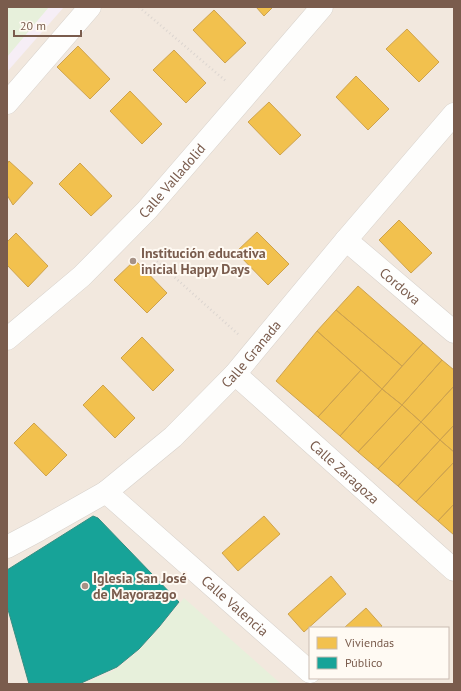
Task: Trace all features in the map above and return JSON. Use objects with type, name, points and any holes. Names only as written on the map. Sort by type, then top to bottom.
[{"type":"street","points":[[7,103],[90,7]]},
{"type":"street","name":"Calle Valladolid","points":[[7,339],[82,276],[147,210],[322,7]]},
{"type":"street","name":"Calle Granada","points":[[7,547],[106,492],[173,437],[235,374],[346,240],[454,114]]},
{"type":"street","name":"Cordova","points":[[346,240],[454,332]]},
{"type":"street","name":"Calle Zaragoza","points":[[235,374],[454,570]]},
{"type":"street","name":"Calle Valencia","points":[[106,492],[309,671]]},
{"type":"path","points":[[140,7],[244,97]]},
{"type":"path","points":[[125,232],[255,350]]},
{"type":"shaded area","points":[[7,7],[454,7],[454,684],[7,684]]},
{"type":"shaded area","points":[[7,7],[64,7],[7,72]]},
{"type":"green space","points":[[7,7],[49,7],[7,57]]},
{"type":"green space","points":[[184,598],[281,684],[83,684],[111,672],[128,660],[154,635]]},
{"type":"building: Viviendas","points":[[256,7],[273,7],[264,16]]},
{"type":"building: Viviendas","points":[[214,10],[246,43],[225,63],[193,30]]},
{"type":"building: Viviendas","points":[[407,29],[439,62],[419,82],[386,49]]},
{"type":"building: Viviendas","points":[[78,46],[110,79],[90,99],[57,67]]},
{"type":"building: Viviendas","points":[[174,50],[206,83],[186,103],[153,70]]},
{"type":"building: Viviendas","points":[[356,76],[389,109],[368,130],[336,97]]},
{"type":"building: Viviendas","points":[[130,91],[162,124],[142,144],[110,111]]},
{"type":"building: Viviendas","points":[[269,102],[301,135],[280,155],[248,122]]},
{"type":"building: Viviendas","points":[[9,161],[33,183],[13,205],[7,195],[7,164]]},
{"type":"building: Viviendas","points":[[80,163],[112,196],[91,216],[59,184]]},
{"type":"building: Viviendas","points":[[399,220],[432,253],[411,273],[379,240]]},
{"type":"building: Viviendas","points":[[257,232],[289,264],[268,285],[236,252]]},
{"type":"building: Viviendas","points":[[16,233],[48,266],[28,287],[7,265],[7,242]]},
{"type":"building: Viviendas","points":[[135,260],[167,293],[147,313],[114,280]]},
{"type":"building: Viviendas","points":[[358,286],[423,343],[402,366],[336,310]]},
{"type":"building: Viviendas","points":[[336,310],[402,366],[382,389],[317,331]]},
{"type":"building: Viviendas","points":[[317,331],[361,370],[318,417],[276,381]]},
{"type":"building: Viviendas","points":[[142,337],[174,370],[153,391],[121,358]]},
{"type":"building: Viviendas","points":[[423,343],[442,360],[402,405],[382,389]]},
{"type":"building: Viviendas","points":[[442,360],[454,370],[454,386],[421,422],[402,405]]},
{"type":"building: Viviendas","points":[[361,370],[382,389],[340,436],[318,417]]},
{"type":"building: Viviendas","points":[[103,385],[135,418],[115,438],[83,405]]},
{"type":"building: Viviendas","points":[[454,386],[454,425],[440,440],[421,422]]},
{"type":"building: Viviendas","points":[[382,389],[402,405],[358,452],[340,436]]},
{"type":"building: Viviendas","points":[[402,405],[421,422],[378,469],[358,452]]},
{"type":"building: Viviendas","points":[[421,422],[440,440],[398,486],[378,469]]},
{"type":"building: Viviendas","points":[[34,423],[67,455],[46,476],[14,443]]},
{"type":"building: Viviendas","points":[[454,425],[454,452],[440,440]]},
{"type":"building: Viviendas","points":[[440,440],[454,452],[454,462],[416,502],[398,486]]},
{"type":"building: Viviendas","points":[[454,462],[454,504],[438,521],[416,502]]},
{"type":"building: Viviendas","points":[[454,504],[454,535],[438,521]]},
{"type":"building: Viviendas","points":[[264,516],[280,534],[238,571],[222,553]]},
{"type":"building: Viviendas","points":[[331,576],[346,594],[304,632],[288,614]]},
{"type":"building: Viviendas","points":[[366,608],[382,626],[381,627],[345,627]]},
{"type":"building: Público","name":"Iglesia San José de Mayorazgo","points":[[93,516],[98,518],[179,602],[139,649],[117,667],[79,684],[29,684],[7,606],[7,570]]},
{"type":"place","name":"Institución educativa inicial Happy Days","points":[[133,261]]},
{"type":"place","name":"Iglesia San José de Mayorazgo","points":[[85,586]]}]
